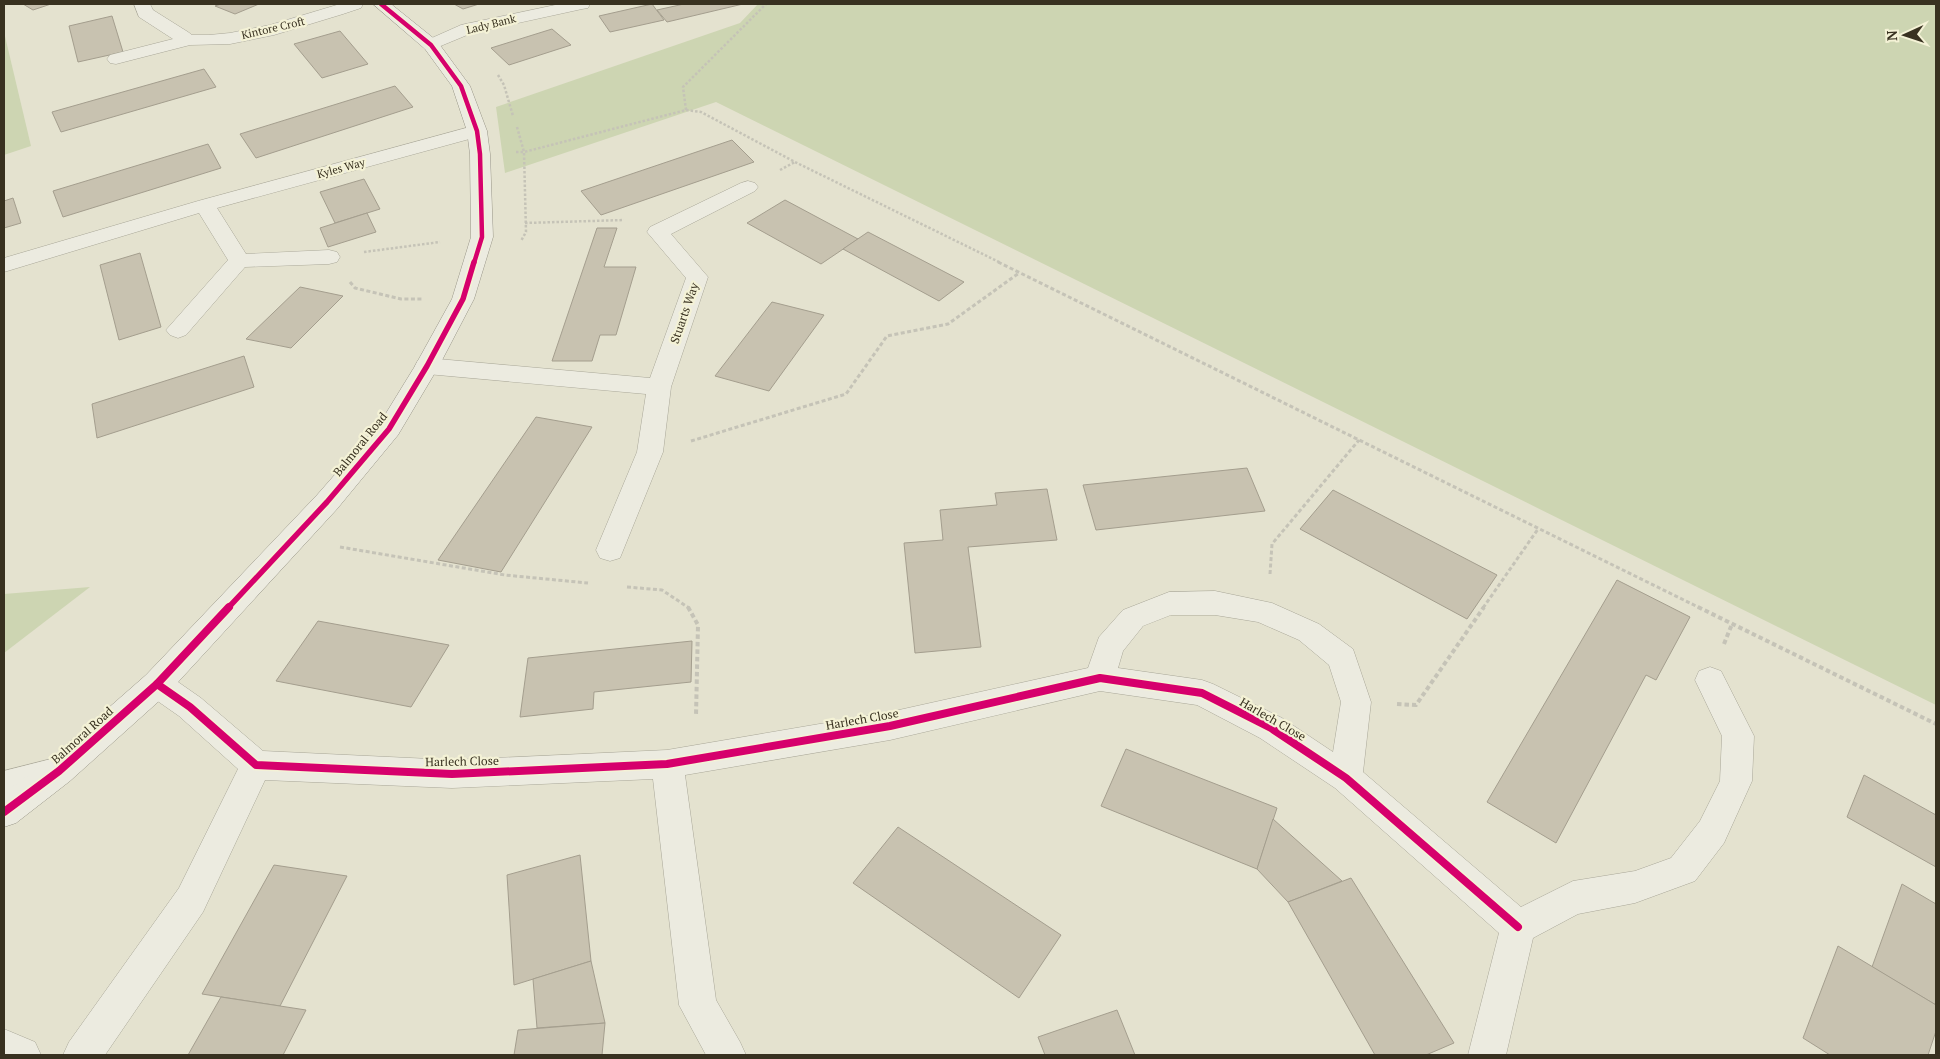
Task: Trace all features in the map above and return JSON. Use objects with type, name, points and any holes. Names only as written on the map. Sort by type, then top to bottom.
[{"type":"street","points":[[142,4],[145,13],[189,40]]},
{"type":"street","name":"Kintore Croft","points":[[116,59],[189,40],[225,40],[296,24],[355,4]]},
{"type":"street","name":"Balmoral Road","points":[[4,812],[60,771],[157,684],[327,502],[389,429],[427,366],[463,299],[482,237],[478,143],[460,86],[431,45],[381,4]]},
{"type":"street","name":"Lady Bank","points":[[431,45],[467,29],[582,4]]},
{"type":"street","name":"Kyles Way","points":[[4,265],[205,205],[478,143]]},
{"type":"street","points":[[658,232],[748,187]]},
{"type":"street","points":[[205,205],[239,261]]},
{"type":"street","name":"Stuarts Way","points":[[610,550],[650,452],[659,387],[697,277],[658,232]]},
{"type":"street","points":[[178,330],[239,261],[329,256]]},
{"type":"street","points":[[427,366],[659,387]]},
{"type":"street","points":[[1100,678],[1110,646],[1133,618],[1170,604],[1215,603],[1262,611],[1309,632],[1342,658],[1356,702],[1346,778]]},
{"type":"street","name":"Harlech Close","points":[[256,765],[452,774],[680,762],[890,726],[1100,678],[1202,693],[1271,728],[1346,778],[1518,927]]},
{"type":"street","points":[[1487,1055],[1518,927],[1574,898],[1635,887],[1683,870],[1712,832],[1736,780],[1738,736],[1710,680]]},
{"type":"street","points":[[82,1055],[191,900],[256,765],[190,707],[157,684]]},
{"type":"street","points":[[680,762],[698,1005],[727,1055]]},
{"type":"street","points":[[4,786],[60,771]]},
{"type":"street","points":[[4,1048],[22,1055]]},
{"type":"path","points":[[686,110],[683,87],[766,4]]},
{"type":"path","points":[[478,143],[524,152],[686,110],[701,112],[804,166],[1019,273],[1936,724]]},
{"type":"path","points":[[525,223],[653,219],[658,232]]},
{"type":"path","points":[[329,256],[482,237]]},
{"type":"path","points":[[329,256],[354,288],[401,299],[463,299]]},
{"type":"path","points":[[650,452],[846,394],[887,336],[948,324],[1019,273]]},
{"type":"path","points":[[1262,611],[1268,595],[1272,544],[1359,440]]},
{"type":"path","points":[[1356,702],[1416,705],[1538,529]]},
{"type":"path","points":[[332,545],[505,575],[662,590],[688,606],[698,626],[696,712],[680,762]]},
{"type":"path","points":[[601,584],[610,550]]},
{"type":"green space","points":[[758,4],[1936,4],[1936,705],[716,102],[505,173],[496,107],[740,23]]},
{"type":"green space","points":[[4,32],[31,146],[4,155]]},
{"type":"green space","points":[[90,587],[4,653],[4,594]]},
{"type":"building","points":[[23,4],[51,4],[33,10]]},
{"type":"building","points":[[221,4],[259,4],[235,14],[215,6]]},
{"type":"building","points":[[454,4],[479,4],[463,9]]},
{"type":"building","points":[[652,4],[664,20],[610,32],[599,16]]},
{"type":"building","points":[[684,4],[743,4],[667,22],[657,10]]},
{"type":"building","points":[[112,16],[123,52],[78,62],[69,26]]},
{"type":"building","points":[[552,29],[571,45],[509,65],[491,48]]},
{"type":"building","points":[[340,31],[368,64],[322,78],[294,44]]},
{"type":"building","points":[[204,69],[216,87],[61,132],[52,112]]},
{"type":"building","points":[[395,86],[413,107],[256,158],[240,134]]},
{"type":"building","points":[[732,140],[754,162],[601,215],[581,191]]},
{"type":"building","points":[[208,144],[221,168],[63,217],[53,191]]},
{"type":"building","points":[[364,179],[380,209],[335,223],[320,192]]},
{"type":"building","points":[[13,198],[21,223],[4,228],[4,201]]},
{"type":"building","points":[[785,200],[858,239],[821,264],[747,223]]},
{"type":"building","points":[[367,213],[376,232],[328,247],[320,228]]},
{"type":"building","points":[[597,228],[617,228],[604,267],[636,267],[616,335],[600,335],[592,361],[552,361]]},
{"type":"building","points":[[868,232],[964,282],[939,301],[843,249]]},
{"type":"building","points":[[140,253],[161,327],[119,340],[100,265]]},
{"type":"building","points":[[300,287],[343,296],[291,348],[246,339]]},
{"type":"building","points":[[772,302],[824,315],[769,391],[715,376]]},
{"type":"building","points":[[244,356],[254,387],[97,438],[92,404]]},
{"type":"building","points":[[536,417],[592,427],[501,572],[438,560]]},
{"type":"building","points":[[1247,468],[1265,511],[1096,530],[1083,485]]},
{"type":"building","points":[[1047,489],[1057,540],[968,547],[981,647],[915,653],[904,543],[943,540],[940,510],[997,505],[995,493]]},
{"type":"building","points":[[1333,490],[1497,575],[1467,619],[1300,529]]},
{"type":"building","points":[[1617,580],[1690,617],[1656,680],[1646,675],[1556,843],[1487,802]]},
{"type":"building","points":[[318,621],[449,645],[411,707],[276,681]]},
{"type":"building","points":[[692,641],[691,682],[594,692],[593,709],[520,717],[528,658]]},
{"type":"building","points":[[1126,749],[1277,808],[1257,869],[1101,806]]},
{"type":"building","points":[[1864,775],[1936,815],[1936,867],[1847,817]]},
{"type":"building","points":[[1273,819],[1342,881],[1288,902],[1257,869]]},
{"type":"building","points":[[898,827],[1061,935],[1019,998],[853,883]]},
{"type":"building","points":[[580,855],[591,961],[514,985],[507,875]]},
{"type":"building","points":[[274,865],[347,876],[280,1006],[202,994]]},
{"type":"building","points":[[1351,878],[1454,1043],[1426,1055],[1375,1055],[1288,902]]},
{"type":"building","points":[[1902,884],[1936,904],[1936,1005],[1872,967]]},
{"type":"building","points":[[1838,946],[1936,1005],[1936,1031],[1928,1055],[1830,1055],[1803,1038]]},
{"type":"building","points":[[591,961],[605,1023],[537,1028],[533,979]]},
{"type":"building","points":[[221,997],[306,1010],[283,1055],[188,1055]]},
{"type":"building","points":[[1117,1010],[1135,1055],[1045,1055],[1038,1037]]},
{"type":"building","points":[[605,1023],[602,1055],[514,1055],[518,1030]]},
{"type":"cycle path","points":[[4,812],[59,771],[157,684],[327,502],[389,429],[427,366],[463,299],[482,237],[480,154],[477,131],[461,86],[431,45],[381,4]]},
{"type":"cycle path","points":[[157,684],[190,707],[256,765],[452,774],[667,764],[890,726],[1100,678],[1202,693],[1271,728],[1346,778],[1518,927]]}]
